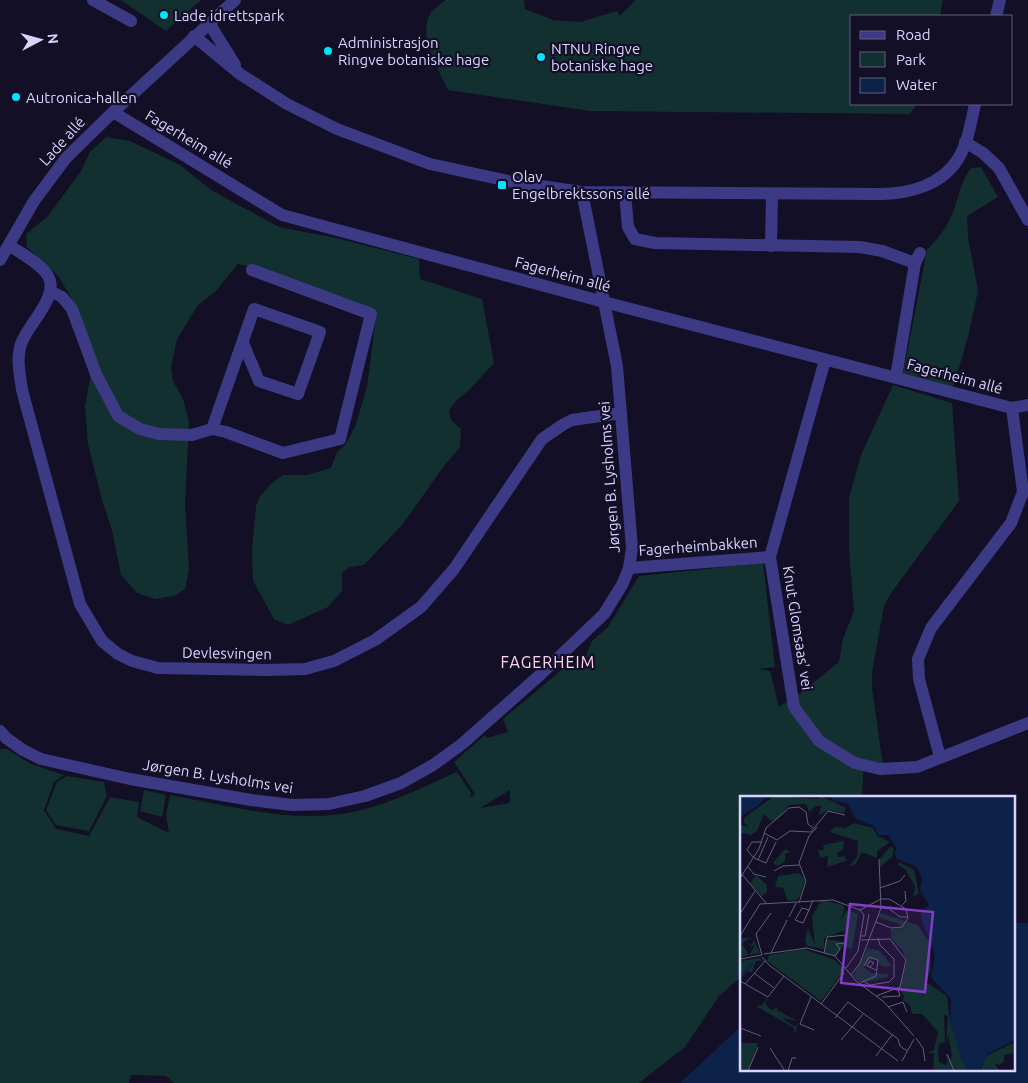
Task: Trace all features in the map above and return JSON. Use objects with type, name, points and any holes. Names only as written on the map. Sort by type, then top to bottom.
[{"type":"street","points":[[93,0],[131,21]]},
{"type":"street","name":"Lade allé","points":[[0,260],[34,201],[73,151],[194,36],[235,0]]},
{"type":"street","points":[[996,15],[1000,0]]},
{"type":"street","points":[[209,23],[240,74]]},
{"type":"street","points":[[194,36],[240,74],[288,104],[337,129],[430,164],[513,182],[582,192],[772,194],[894,194],[907,192],[922,187],[948,171],[958,159],[965,142],[975,105]]},
{"type":"street","name":"Fagerheim allé","points":[[113,112],[282,215],[604,302],[1012,408],[1028,406]]},
{"type":"street","points":[[965,142],[983,153],[999,168],[1028,220]]},
{"type":"street","name":"Jørgen B. Lysholms vei","points":[[2,737],[35,756],[50,762],[130,779],[251,800],[292,805],[329,804],[385,790],[417,775],[462,744],[541,674],[604,614],[630,568],[632,548],[617,366],[582,192]]},
{"type":"street","points":[[625,193],[628,227],[635,239],[655,243],[860,246],[918,258],[896,378]]},
{"type":"street","points":[[771,246],[772,194]]},
{"type":"street","points":[[9,245],[47,274],[52,292],[62,297],[72,309],[96,374],[118,416],[140,429],[159,434],[192,435],[212,429],[226,432],[283,453],[340,439],[371,314],[252,270]]},
{"type":"street","name":"Devlesvingen","points":[[52,292],[21,344],[19,366],[22,390],[80,604],[102,641],[118,654],[144,666],[207,670],[305,669],[334,661],[376,640],[421,607],[454,569],[542,440],[572,420],[621,413]]},
{"type":"street","points":[[212,429],[254,309],[320,332],[298,394],[260,381],[243,343]]},
{"type":"street","name":"Knut Glomsaas' vei","points":[[825,360],[770,557],[794,707],[819,741],[855,763],[880,769],[917,767],[1028,723]]},
{"type":"street","points":[[940,757],[919,679],[918,658],[931,628],[1011,523],[1023,492],[1012,408]]},
{"type":"street","name":"Fagerheimbakken","points":[[630,568],[770,557]]},
{"type":"green space","name":"Lade idrettspark","points":[[121,0],[201,0],[166,31]]},
{"type":"green space","name":"NTNU Ringve botaniske hage","points":[[446,0],[524,0],[525,9],[553,20],[580,22],[617,11],[620,16],[635,0],[943,0],[940,15],[850,15],[850,105],[916,105],[910,114],[590,111],[448,90],[431,53],[426,34],[430,13]]},
{"type":"green space","points":[[106,137],[130,141],[180,165],[211,190],[279,227],[336,238],[419,259],[420,279],[482,299],[494,363],[449,410],[451,420],[461,429],[460,447],[444,466],[402,525],[364,565],[350,567],[342,572],[342,591],[328,607],[288,625],[274,619],[253,581],[252,550],[256,506],[260,496],[272,483],[283,475],[307,475],[331,468],[337,452],[345,445],[355,427],[367,387],[375,324],[374,314],[261,269],[238,264],[215,292],[198,305],[177,339],[171,368],[173,381],[183,399],[189,422],[185,503],[189,570],[185,589],[174,596],[155,599],[137,593],[121,575],[112,530],[102,500],[88,444],[85,406],[93,363],[72,299],[58,276],[27,247],[26,234],[48,216],[81,171],[90,152]]},
{"type":"green space","points":[[981,167],[998,197],[967,216],[968,237],[978,291],[968,337],[953,388],[903,374],[927,250],[948,223],[962,183],[971,168]]},
{"type":"green space","points":[[893,385],[952,403],[959,501],[891,593],[884,606],[872,672],[872,688],[883,765],[864,760],[862,796],[740,796],[740,978],[719,996],[685,1047],[639,1083],[174,1083],[166,1076],[131,1075],[129,1083],[0,1083],[0,749],[7,749],[31,764],[64,775],[54,782],[44,810],[56,829],[89,836],[110,797],[139,802],[137,817],[169,833],[166,815],[170,795],[240,809],[288,815],[335,815],[358,811],[383,803],[457,772],[471,793],[470,798],[475,794],[454,762],[485,735],[487,738],[508,732],[503,719],[575,659],[583,663],[592,641],[608,627],[639,576],[763,563],[775,667],[758,669],[770,671],[779,707],[798,695],[839,662],[843,639],[854,611],[849,550],[849,498],[861,455]],"holes":[[[510,790],[510,803],[480,808]]]},
{"type":"green space","points":[[67,776],[104,782],[107,796],[89,831],[56,825],[46,810],[57,782]]},
{"type":"green space","points":[[144,790],[166,795],[162,817],[140,811]]},
{"type":"water","points":[[1016,923],[1028,923],[1028,1083],[680,1083],[740,1027],[740,1070],[1016,1070]]},
{"type":"place","name":"Lade idrettspark","points":[[164,15]]},
{"type":"place","name":"Administrasjon Ringve botaniske hage","points":[[328,51]]},
{"type":"place","name":"NTNU Ringve botaniske hage","points":[[541,57]]},
{"type":"place","name":"Autronica-hallen","points":[[16,97]]},
{"type":"place","name":"Olav Engelbrektssons allé","points":[[502,185]]},
{"type":"district","name":"FAGERHEIM","points":[[548,662]]}]
